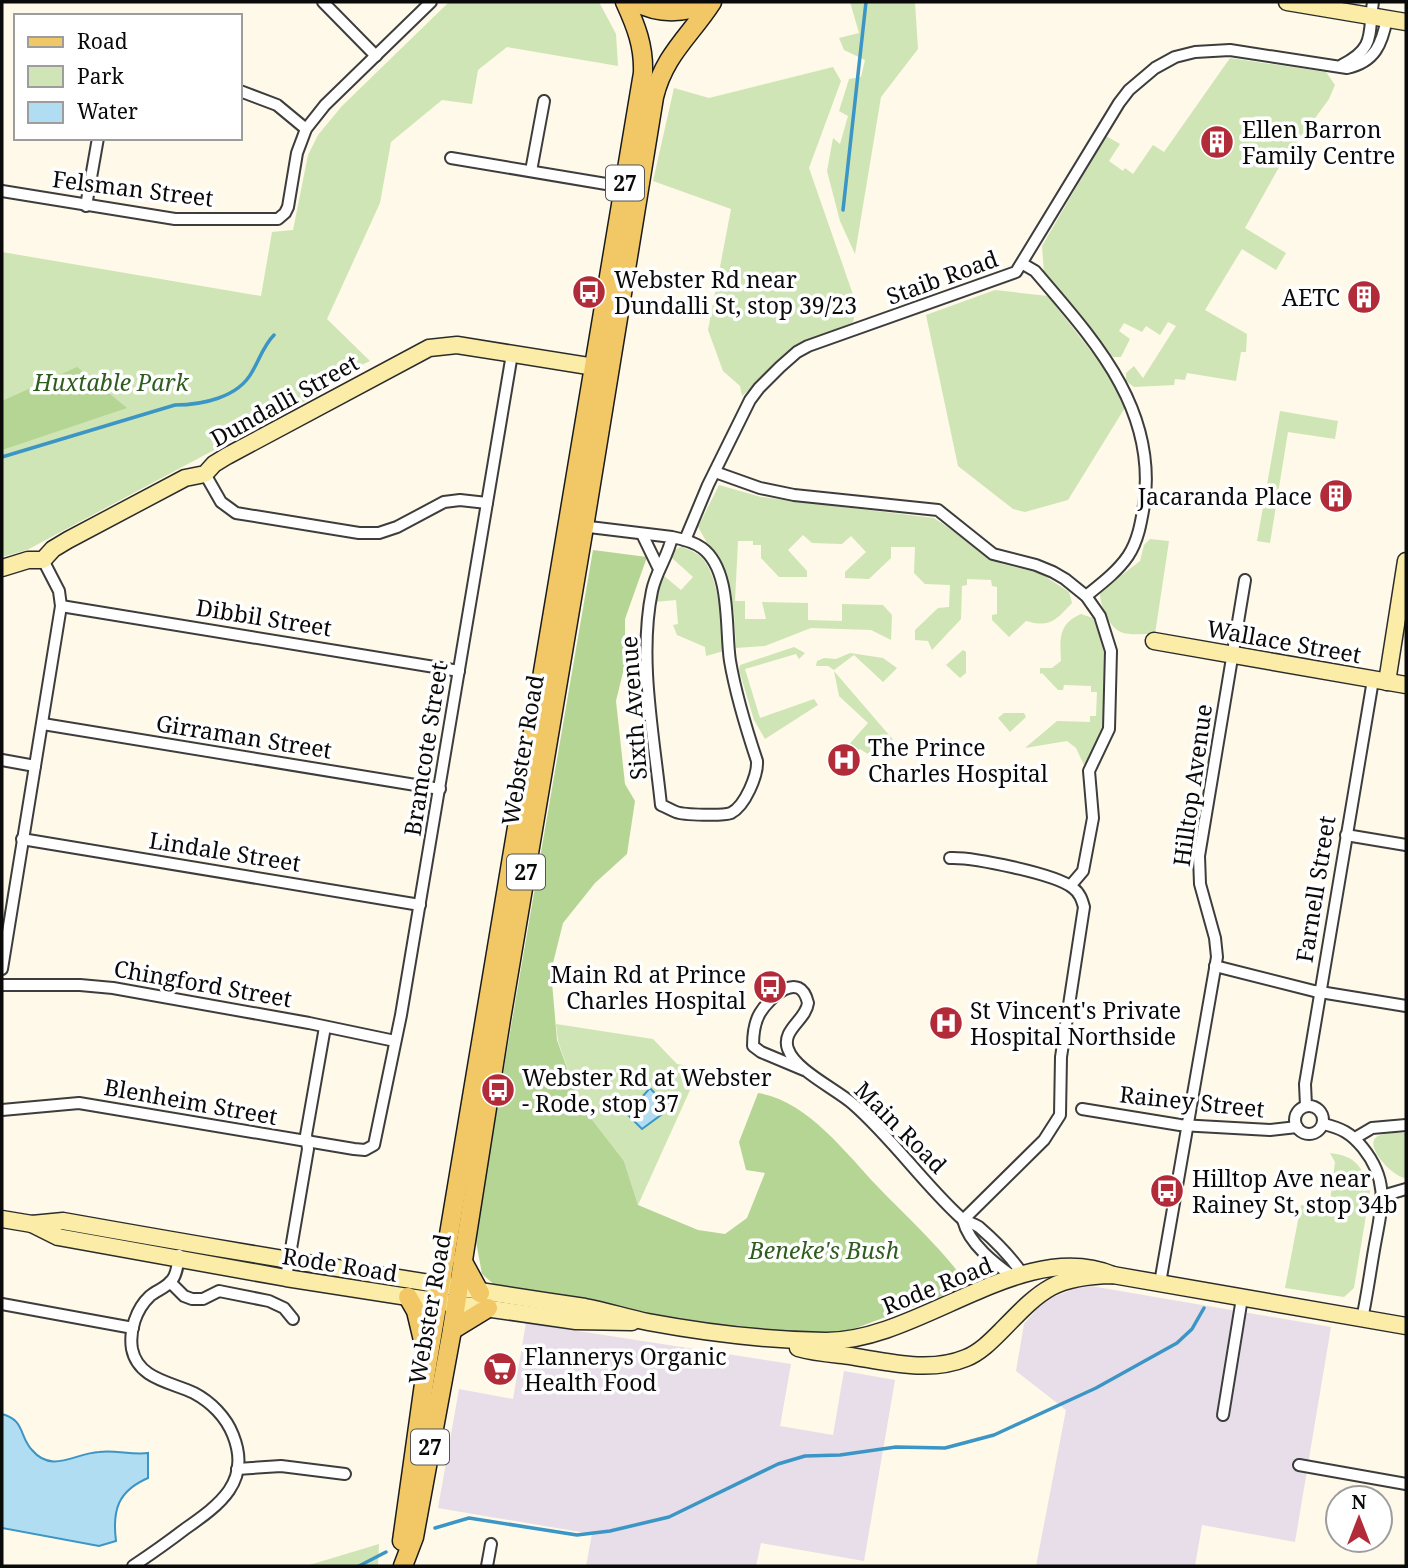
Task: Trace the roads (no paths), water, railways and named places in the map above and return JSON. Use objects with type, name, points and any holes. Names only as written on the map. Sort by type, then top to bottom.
[{"type":"main road","name":"Webster Road","points":[[404,1564],[402,1536],[429,1360],[462,1260],[601,368],[643,63],[638,31],[625,2]]},
{"type":"main road","points":[[636,2],[654,9],[673,11],[712,2]]},
{"type":"main road","name":"Webster Road","points":[[601,368],[657,84],[668,59],[697,26],[712,2]]},
{"type":"main road","points":[[1287,2],[1377,12],[1406,22]]},
{"type":"main road","name":"Dundalli Street","points":[[2,568],[28,560],[43,560],[53,549],[68,540],[185,478],[205,474],[227,456],[429,348],[457,345],[601,368]]},
{"type":"main road","name":"Webster Road","points":[[404,1564],[414,1537],[452,1330],[449,1295],[576,526]]},
{"type":"main road","name":"Farnell Street","points":[[1380,681],[1406,561]]},
{"type":"main road","name":"Wallace Street","points":[[1154,641],[1406,685]]},
{"type":"main road","name":"Rode Road","points":[[2,1219],[32,1224],[63,1221],[289,1261],[576,1321],[645,1322],[775,1341],[806,1350],[908,1364],[934,1365],[967,1357],[991,1341],[1043,1291],[1059,1282],[1080,1277],[1113,1275]]},
{"type":"main road","name":"Rode Road","points":[[32,1224],[58,1237],[286,1278],[408,1297],[449,1295]]},
{"type":"main road","points":[[452,1330],[484,1300],[462,1260]]},
{"type":"main road","name":"Rode Road","points":[[775,1341],[829,1341],[871,1335],[989,1288],[1054,1267],[1073,1266],[1406,1326]]},
{"type":"main road","points":[[1012,1320],[1023,1298],[1020,1278],[1080,1277]]},
{"type":"main road","points":[[408,1297],[416,1311],[429,1360]]},
{"type":"street","points":[[323,2],[376,56]]},
{"type":"street","name":"Felsman Street","points":[[2,191],[175,219],[278,219],[288,207],[297,153],[306,129],[320,111],[431,2]]},
{"type":"street","name":"Staib Road","points":[[685,540],[750,400],[759,388],[797,352],[1016,272],[1119,103],[1129,90],[1155,68],[1175,57],[1208,50],[1230,50],[1323,66],[1355,66],[1371,58],[1381,44],[1377,12]]},
{"type":"street","points":[[242,92],[277,106],[306,129]]},
{"type":"street","points":[[531,171],[544,101]]},
{"type":"street","points":[[86,206],[97,140]]},
{"type":"street","points":[[451,159],[624,187]]},
{"type":"street","points":[[1023,264],[1042,278],[1113,369],[1130,401],[1145,455],[1146,492],[1139,531],[1127,558],[1112,575],[1086,596]]},
{"type":"street","name":"Bramcote Street","points":[[371,1147],[377,1138],[420,905],[512,354]]},
{"type":"street","points":[[715,472],[760,488],[794,495],[938,510],[993,554],[1053,572],[1086,596],[1100,616],[1111,651],[1109,729],[1089,771],[1093,818],[1083,871],[1071,886]]},
{"type":"street","points":[[205,474],[221,502],[236,513],[359,533],[379,533],[397,527],[444,502],[460,500],[487,503]]},
{"type":"street","points":[[576,526],[685,540]]},
{"type":"street","points":[[642,534],[658,567]]},
{"type":"street","name":"Sixth Avenue","points":[[672,537],[668,555],[658,567],[647,632],[648,677],[661,805],[678,813],[728,814],[750,789],[758,771],[757,761],[738,704],[729,651],[728,611],[721,582],[711,558],[702,547],[685,540]]},
{"type":"street","points":[[2,969],[61,606],[59,591],[43,560]]},
{"type":"street","name":"Hilltop Avenue","points":[[1160,1283],[1215,966],[1216,945],[1200,884],[1199,856],[1245,580]]},
{"type":"street","name":"Dibbil Street","points":[[61,606],[459,671]]},
{"type":"street","name":"Farnell Street","points":[[1306,1106],[1306,1084],[1346,835],[1380,681]]},
{"type":"street","name":"Girraman Street","points":[[43,724],[440,789]]},
{"type":"street","points":[[2,760],[35,766]]},
{"type":"street","points":[[1346,835],[1406,845]]},
{"type":"street","name":"Lindale Street","points":[[22,839],[420,905]]},
{"type":"street","points":[[950,858],[964,857],[998,863],[1071,886],[1081,898],[1084,907],[1061,1057],[1060,1115],[1044,1140],[963,1220]]},
{"type":"street","points":[[2,887],[14,889]]},
{"type":"street","points":[[1215,966],[1321,992],[1406,1006]]},
{"type":"street","name":"Chingford Street","points":[[2,985],[96,986],[395,1041]]},
{"type":"street","name":"Main Road","points":[[804,1070],[791,1056],[787,1041],[791,1029],[805,1014],[808,1000],[802,991],[788,986],[767,1004],[759,1015],[753,1046],[804,1070],[859,1110],[890,1139],[963,1220],[982,1230],[1020,1278]]},
{"type":"street","points":[[286,1278],[308,1149],[306,1135],[325,1027]]},
{"type":"street","name":"Blenheim Street","points":[[2,1110],[79,1103],[360,1150],[371,1147]]},
{"type":"street","points":[[1306,1106],[1320,1110],[1323,1124],[1313,1134],[1304,1133],[1297,1127],[1296,1114],[1306,1106]]},
{"type":"street","name":"Rainey Street","points":[[1082,1109],[1186,1125],[1270,1130],[1297,1127]]},
{"type":"street","points":[[1323,1124],[1344,1130],[1355,1138],[1376,1167],[1381,1180],[1382,1196],[1362,1318]]},
{"type":"street","points":[[1355,1138],[1372,1128],[1406,1125]]},
{"type":"street","points":[[1382,1196],[1406,1189]]},
{"type":"street","name":"Main Road","points":[[963,1220],[967,1233],[992,1259],[1020,1278]]},
{"type":"street","points":[[134,1566],[220,1504],[231,1489],[237,1469],[237,1447],[224,1418],[203,1399],[145,1372],[134,1355],[131,1341],[133,1328],[142,1306],[175,1275],[181,1242]]},
{"type":"street","points":[[989,1288],[994,1273],[992,1259]]},
{"type":"street","points":[[170,1282],[184,1296],[192,1299],[203,1299],[219,1291],[269,1301],[284,1308],[293,1319]]},
{"type":"street","points":[[1223,1415],[1242,1298]]},
{"type":"street","points":[[2,1304],[133,1328]]},
{"type":"street","points":[[1299,1465],[1406,1484]]},
{"type":"street","points":[[237,1469],[281,1466],[345,1474]]},
{"type":"street","points":[[487,1566],[491,1544]]},
{"type":"water","points":[[650,1088],[669,1109],[642,1129],[627,1114]]},
{"type":"water","points":[[2,1414],[15,1420],[32,1450],[48,1461],[99,1452],[148,1453],[148,1478],[124,1495],[116,1511],[116,1541],[99,1546],[2,1528]]},
{"type":"waterway","points":[[843,210],[866,2]]},
{"type":"waterway","points":[[2,457],[175,405],[196,404],[228,394],[246,381],[274,335]]},
{"type":"waterway","points":[[435,1528],[469,1518],[577,1535],[610,1531],[669,1517],[778,1464],[805,1456],[840,1455],[896,1447],[945,1448],[994,1435],[1096,1388],[1177,1343],[1192,1329],[1204,1308]]},
{"type":"waterway","points":[[359,1566],[386,1552]]},
{"type":"place","name":"Ellen Barron Family Centre","points":[[1217,142]]},
{"type":"place","name":"Webster Rd near Dundalli St, stop 39/23","points":[[589,292]]},
{"type":"place","name":"AETC","points":[[1364,297]]},
{"type":"place","name":"Jacaranda Place","points":[[1336,496]]},
{"type":"place","name":"The Prince Charles Hospital","points":[[844,760]]},
{"type":"place","name":"Main Rd at Prince Charles Hospital","points":[[770,987]]},
{"type":"place","name":"St Vincent's Private Hospital Northside","points":[[946,1023]]},
{"type":"place","name":"Webster Rd at Webster - Rode, stop 37","points":[[498,1090]]},
{"type":"place","name":"Hilltop Ave near Rainey St, stop 34b","points":[[1167,1191]]},
{"type":"place","name":"Flannerys Organic Health Food","points":[[500,1369]]},
{"type":"park label","name":"Huxtable Park","points":[[111,382]]},
{"type":"park label","name":"Beneke's Bush","points":[[824,1250]]}]
